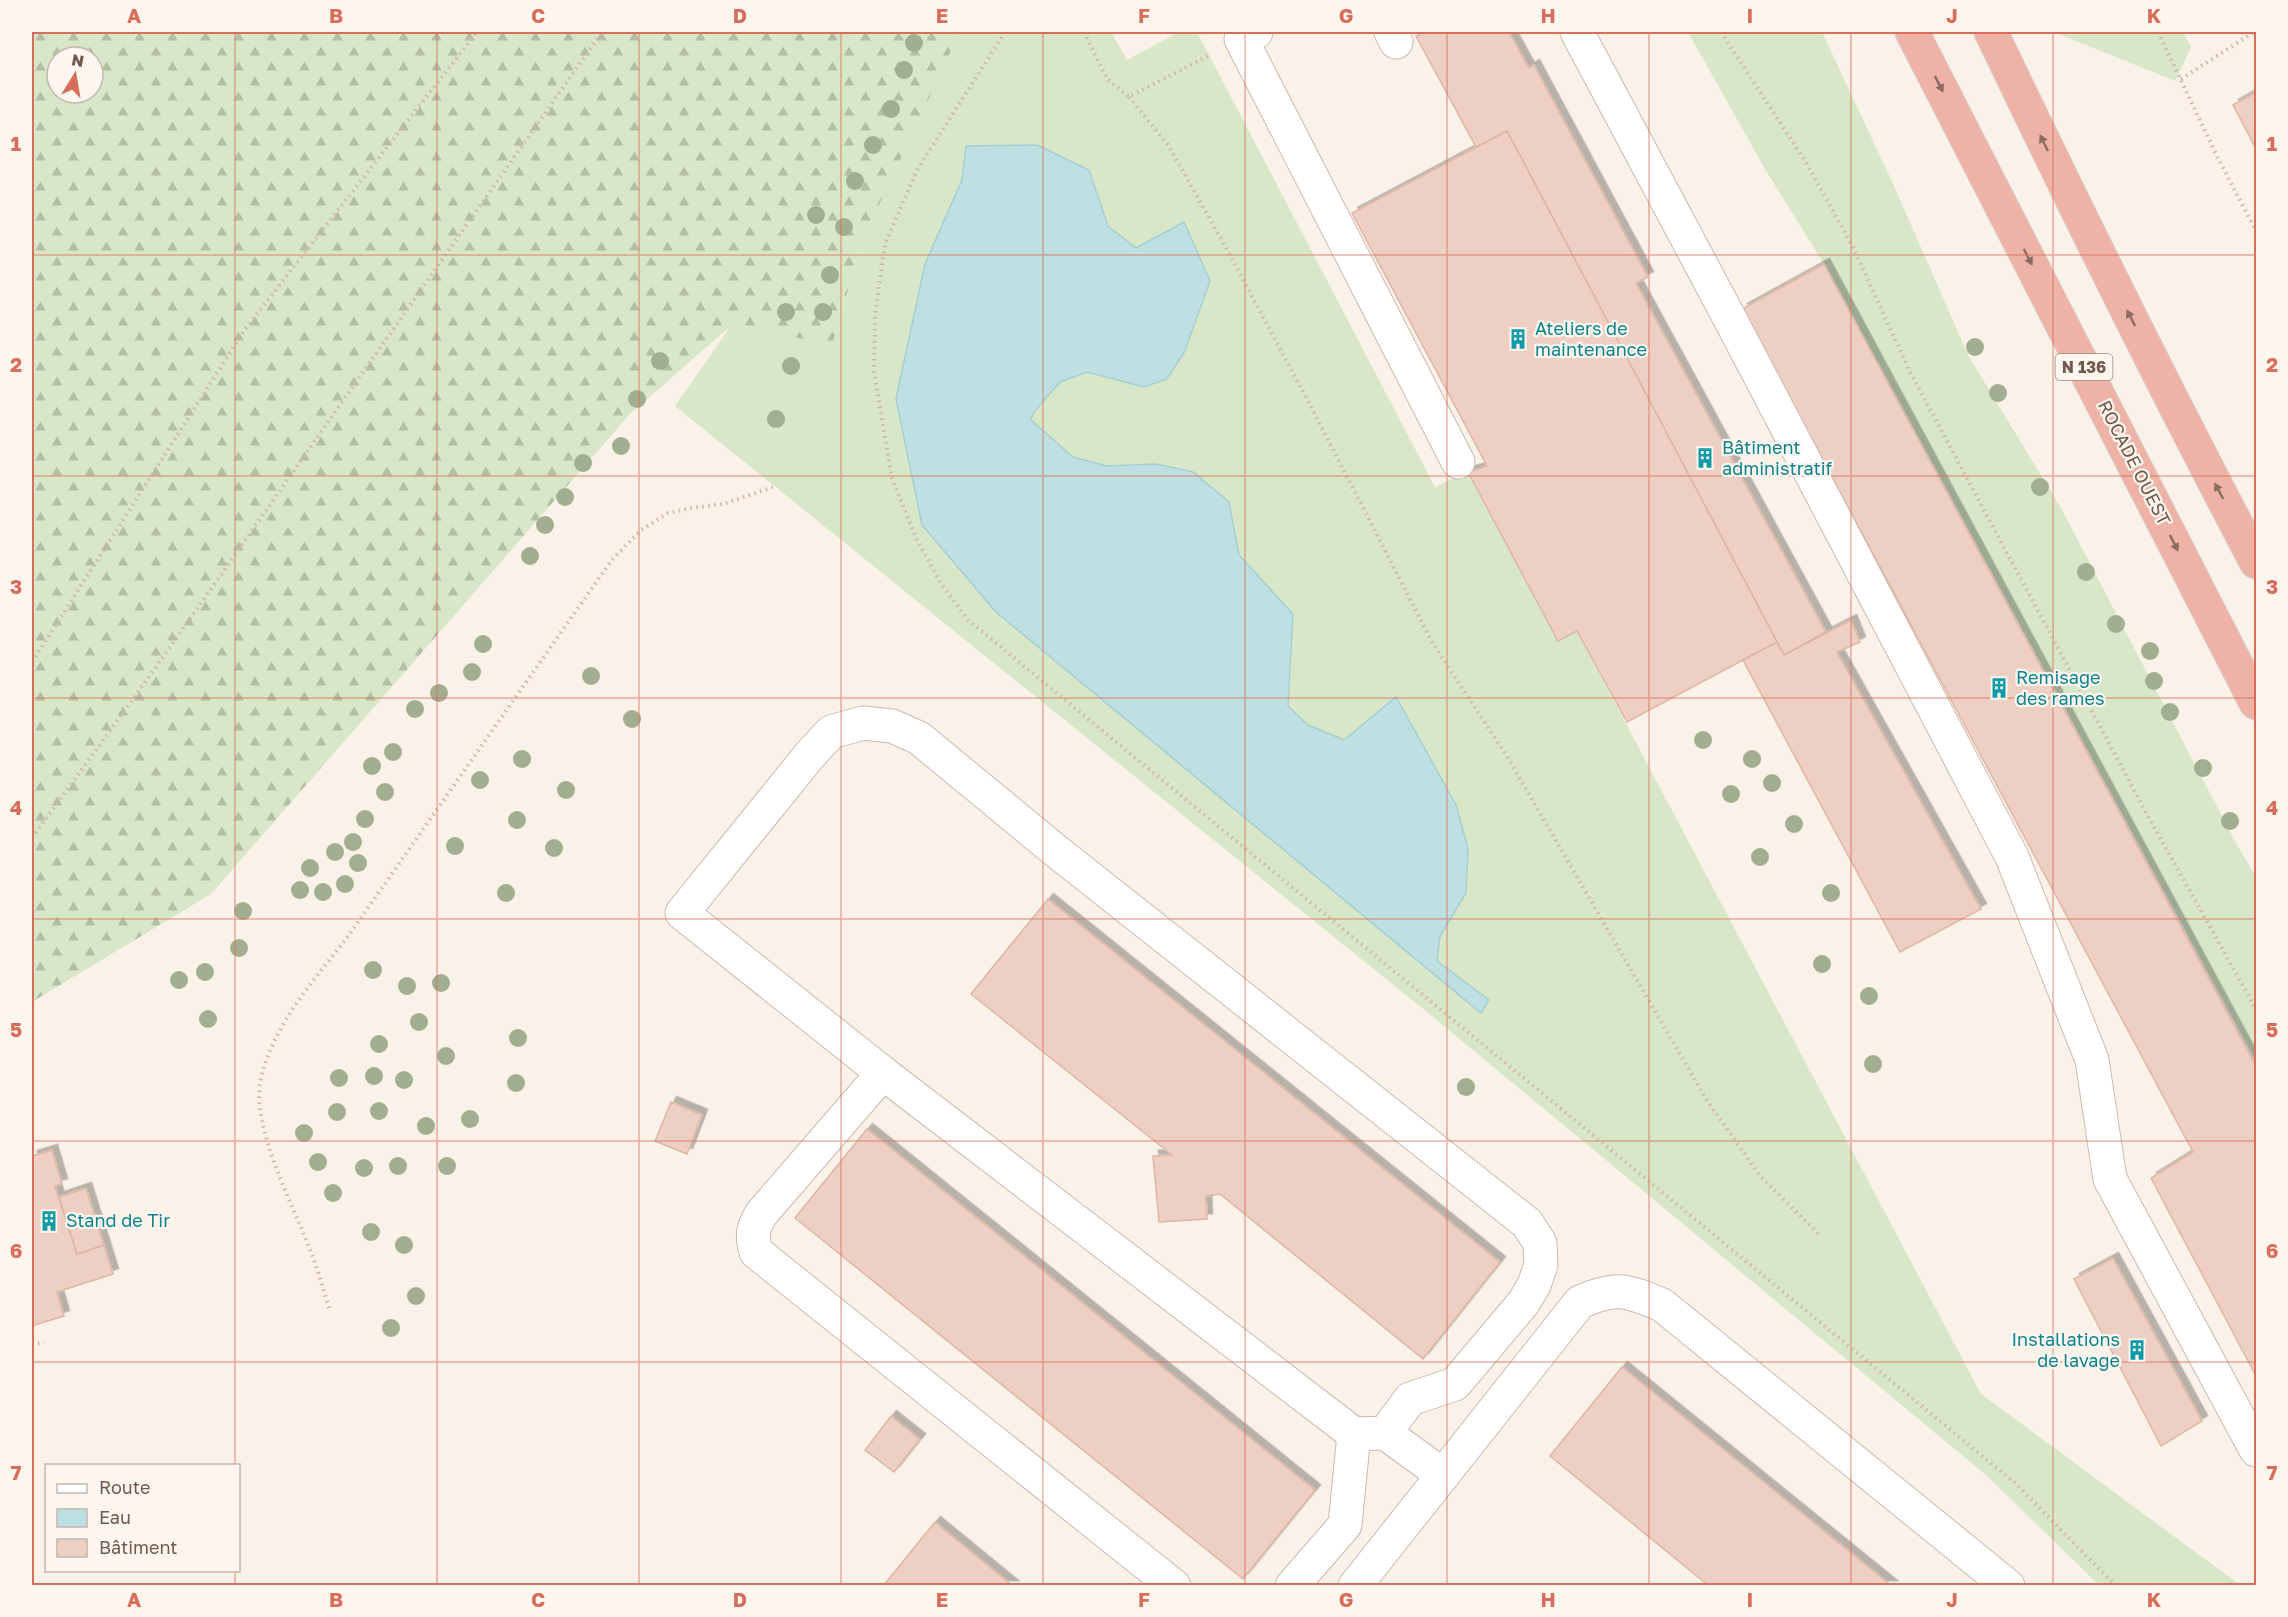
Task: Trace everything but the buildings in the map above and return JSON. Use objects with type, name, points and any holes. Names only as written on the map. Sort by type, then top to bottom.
[{"type":"highway","name":"ROCADE OUEST","points":[[1912,32],[2256,703]]},
{"type":"highway","points":[[1991,32],[2073,203],[2256,562]]},
{"type":"lane","points":[[1577,32],[2012,857],[2092,1060],[2110,1179],[2256,1450]]},
{"type":"lane","points":[[1249,35],[1458,462]]},
{"type":"lane","points":[[1293,1586],[1345,1525],[1370,1434],[1410,1399],[1455,1384],[1524,1302],[1534,1285],[1540,1265],[1540,1243],[1527,1223],[1065,859],[919,738],[892,726],[863,723],[831,732],[682,913],[883,1073],[1370,1434],[1443,1474]]},
{"type":"lane","points":[[883,1073],[754,1224],[752,1238],[756,1252],[1174,1586]]},
{"type":"lane","points":[[1355,1586],[1580,1302],[1601,1293],[1630,1291],[1662,1305],[2008,1586]]},
{"type":"path","points":[[32,662],[246,328],[477,32]]},
{"type":"path","points":[[32,837],[154,670],[602,32]]},
{"type":"path","points":[[1005,32],[917,170],[885,244],[875,315],[874,372],[892,479],[916,538],[942,585],[968,620],[2015,1483],[2116,1586]]},
{"type":"path","points":[[1084,32],[1107,79],[1129,97],[1168,145],[1308,401],[1432,642],[1508,758],[1706,1099],[1761,1177],[1821,1236]]},
{"type":"path","points":[[1720,32],[1805,162],[1853,246],[1910,372],[2149,818],[2256,1009]]},
{"type":"path","points":[[2158,32],[2218,158],[2256,231]]},
{"type":"path","points":[[2181,79],[2254,33]]},
{"type":"path","points":[[1129,97],[1249,35]]},
{"type":"path","points":[[329,1308],[310,1250],[261,1122],[261,1080],[274,1041],[303,994],[349,935],[611,561],[641,530],[668,513],[723,504],[776,486]]},
{"type":"path","points":[[32,1345],[44,1342]]},
{"type":"green space","points":[[32,32],[960,32],[863,239],[832,345],[733,324],[630,414],[211,894],[32,1002]]},
{"type":"green space","points":[[960,32],[1111,32],[1127,60],[1179,32],[1197,32],[1435,487],[1468,472],[1558,640],[1577,631],[1981,1394],[2240,1585],[2099,1585],[1986,1475],[1432,1016],[675,406],[733,323],[832,345],[863,239]]},
{"type":"green space","points":[[1688,32],[1822,32],[1894,186],[1969,357],[2061,508],[2237,845],[2256,877],[2256,1060],[1824,264],[1765,169]]},
{"type":"green space","points":[[2054,32],[2183,32],[2191,47],[2175,81]]},
{"type":"water","points":[[1037,145],[1089,170],[1108,226],[1136,248],[1184,222],[1210,281],[1184,353],[1167,379],[1144,387],[1087,372],[1060,382],[1033,413],[1031,420],[1073,457],[1107,466],[1156,464],[1193,472],[1229,502],[1239,555],[1293,614],[1288,706],[1308,725],[1344,740],[1396,697],[1456,805],[1468,848],[1466,893],[1440,936],[1437,961],[1489,1000],[1481,1013],[996,612],[922,525],[896,399],[925,264],[962,180],[966,146]]},
{"type":"place","name":"Ateliers de maintenance","points":[[1518,339]]},
{"type":"place","name":"Bâtiment administratif","points":[[1705,458]]},
{"type":"place","name":"Remisage des rames","points":[[1999,688]]},
{"type":"place","name":"Stand de Tir","points":[[49,1221]]},
{"type":"place","name":"Installations de lavage","points":[[2137,1350]]}]
